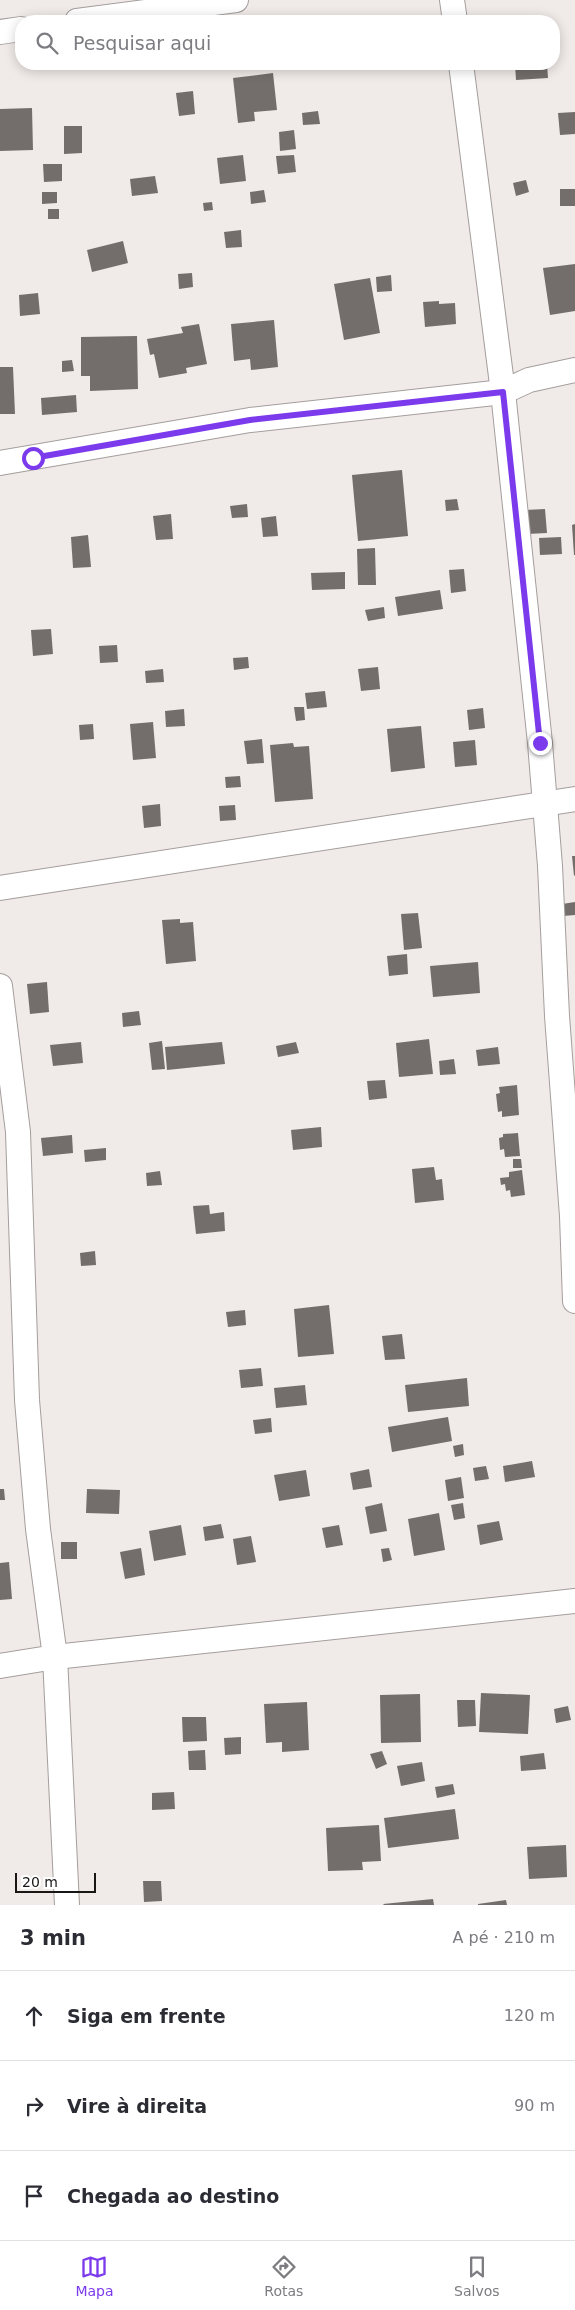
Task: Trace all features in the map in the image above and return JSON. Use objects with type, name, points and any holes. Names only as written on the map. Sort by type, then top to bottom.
[{"type":"street","points":[[122,15],[236,0]]},
{"type":"street","points":[[452,0],[454,15]]},
{"type":"street","points":[[0,32],[15,30]]},
{"type":"street","points":[[462,70],[503,392],[550,866],[556,1016],[573,1216],[575,1301]]},
{"type":"street","points":[[0,463],[250,420],[503,392],[529,380],[575,370]]},
{"type":"street","points":[[0,888],[544,802],[575,799]]},
{"type":"street","points":[[0,986],[18,1132],[27,1400],[38,1530],[55,1657],[67,1905]]},
{"type":"street","points":[[0,1666],[55,1657],[575,1601]]},
{"type":"building","points":[[515,70],[547,70],[548,78],[516,80]]},
{"type":"building","points":[[273,73],[277,110],[254,112],[255,121],[238,123],[233,78]]},
{"type":"building","points":[[193,91],[195,114],[179,116],[176,93]]},
{"type":"building","points":[[32,108],[33,150],[0,151],[0,109]]},
{"type":"building","points":[[318,111],[320,124],[303,125],[302,113]]},
{"type":"building","points":[[575,112],[575,134],[560,135],[558,113]]},
{"type":"building","points":[[64,126],[82,126],[82,153],[64,154]]},
{"type":"building","points":[[294,130],[296,149],[280,151],[279,132]]},
{"type":"building","points":[[243,155],[246,181],[220,184],[217,158]]},
{"type":"building","points":[[294,155],[296,172],[278,174],[276,156]]},
{"type":"building","points":[[43,164],[62,164],[62,181],[44,182]]},
{"type":"building","points":[[155,176],[158,193],[132,196],[130,179]]},
{"type":"building","points":[[526,180],[529,192],[516,196],[513,183]]},
{"type":"building","points":[[560,189],[575,189],[575,206],[560,206]]},
{"type":"building","points":[[264,190],[266,202],[251,204],[250,192]]},
{"type":"building","points":[[42,192],[57,192],[57,203],[42,204]]},
{"type":"building","points":[[212,202],[213,210],[204,211],[203,203]]},
{"type":"building","points":[[48,209],[59,209],[59,219],[48,219]]},
{"type":"building","points":[[241,230],[242,247],[226,248],[224,232]]},
{"type":"building","points":[[123,241],[128,263],[92,272],[87,250]]},
{"type":"building","points":[[575,264],[575,311],[550,315],[543,268]]},
{"type":"building","points":[[192,273],[193,287],[179,289],[178,274]]},
{"type":"building","points":[[391,275],[392,291],[377,292],[376,277]]},
{"type":"building","points":[[370,278],[380,333],[344,340],[334,284]]},
{"type":"building","points":[[38,293],[40,314],[20,316],[19,295]]},
{"type":"building","points":[[439,301],[439,304],[455,303],[456,324],[425,327],[423,302]]},
{"type":"building","points":[[274,320],[278,367],[251,370],[250,359],[234,361],[231,324]]},
{"type":"building","points":[[199,324],[207,364],[186,368],[187,373],[159,378],[154,354],[150,355],[147,339],[183,333],[181,327]]},
{"type":"building","points":[[137,336],[138,389],[90,391],[90,376],[81,376],[81,337]]},
{"type":"building","points":[[72,360],[74,371],[62,372],[62,361]]},
{"type":"building","points":[[0,367],[13,367],[15,414],[0,414]]},
{"type":"building","points":[[76,395],[77,412],[42,415],[41,398]]},
{"type":"building","points":[[402,470],[408,536],[358,541],[352,475]]},
{"type":"building","points":[[457,499],[459,510],[446,511],[445,500]]},
{"type":"building","points":[[247,504],[248,517],[232,518],[230,506]]},
{"type":"building","points":[[545,509],[547,533],[527,534],[525,510]]},
{"type":"building","points":[[171,514],[173,539],[156,540],[153,516]]},
{"type":"building","points":[[276,516],[278,536],[263,537],[261,518]]},
{"type":"building","points":[[575,524],[575,555],[574,555],[572,525]]},
{"type":"building","points":[[88,535],[91,567],[73,568],[71,537]]},
{"type":"building","points":[[561,537],[562,554],[540,555],[539,538]]},
{"type":"building","points":[[375,548],[376,585],[358,585],[357,549]]},
{"type":"building","points":[[464,569],[466,591],[451,593],[449,570]]},
{"type":"building","points":[[345,572],[345,589],[312,590],[311,573]]},
{"type":"building","points":[[440,590],[443,609],[398,616],[395,597]]},
{"type":"building","points":[[384,607],[385,618],[368,621],[365,610]]},
{"type":"building","points":[[51,629],[53,654],[33,656],[31,630]]},
{"type":"building","points":[[117,645],[118,662],[100,663],[99,646]]},
{"type":"building","points":[[248,657],[249,668],[234,670],[233,658]]},
{"type":"building","points":[[378,667],[380,689],[361,691],[358,669]]},
{"type":"building","points":[[163,669],[164,682],[146,683],[145,671]]},
{"type":"building","points":[[325,691],[327,707],[307,709],[305,693]]},
{"type":"building","points":[[294,707],[304,707],[305,720],[296,721]]},
{"type":"building","points":[[483,708],[485,728],[469,730],[467,710]]},
{"type":"building","points":[[184,709],[185,726],[166,727],[165,711]]},
{"type":"building","points":[[153,722],[156,758],[133,760],[130,724]]},
{"type":"building","points":[[93,724],[94,739],[80,740],[79,725]]},
{"type":"building","points":[[421,726],[425,768],[391,772],[387,729]]},
{"type":"building","points":[[262,739],[264,763],[247,764],[244,741]]},
{"type":"building","points":[[475,740],[477,765],[455,767],[453,742]]},
{"type":"building","points":[[293,743],[294,747],[309,746],[313,799],[275,802],[270,745]]},
{"type":"building","points":[[240,776],[241,787],[226,788],[225,777]]},
{"type":"building","points":[[160,804],[161,826],[144,828],[142,806]]},
{"type":"building","points":[[235,805],[236,820],[220,821],[219,806]]},
{"type":"building","points":[[572,856],[575,856],[574,876]]},
{"type":"building","points":[[575,902],[575,915],[563,916],[562,904]]},
{"type":"building","points":[[418,913],[422,948],[404,950],[401,914]]},
{"type":"building","points":[[180,919],[180,923],[193,922],[196,961],[166,964],[162,920]]},
{"type":"building","points":[[407,954],[408,974],[389,976],[387,956]]},
{"type":"building","points":[[478,962],[480,993],[433,997],[430,966]]},
{"type":"building","points":[[47,982],[49,1012],[30,1014],[27,984]]},
{"type":"building","points":[[139,1011],[141,1025],[123,1027],[122,1013]]},
{"type":"building","points":[[429,1039],[433,1074],[399,1077],[396,1043]]},
{"type":"building","points":[[162,1041],[165,1069],[152,1070],[149,1043]]},
{"type":"building","points":[[81,1042],[83,1063],[53,1066],[50,1045]]},
{"type":"building","points":[[222,1042],[225,1064],[167,1070],[165,1047]]},
{"type":"building","points":[[296,1042],[299,1053],[278,1057],[276,1046]]},
{"type":"building","points":[[498,1047],[500,1064],[478,1066],[476,1050]]},
{"type":"building","points":[[454,1059],[456,1074],[440,1075],[439,1061]]},
{"type":"building","points":[[385,1080],[387,1098],[369,1100],[367,1081]]},
{"type":"building","points":[[517,1085],[519,1115],[502,1117],[502,1111],[498,1112],[496,1094],[500,1093],[499,1087]]},
{"type":"building","points":[[321,1127],[322,1147],[293,1150],[291,1130]]},
{"type":"building","points":[[518,1133],[520,1156],[505,1157],[504,1149],[500,1150],[499,1138],[503,1137],[503,1134]]},
{"type":"building","points":[[72,1135],[73,1153],[43,1156],[41,1138]]},
{"type":"building","points":[[106,1148],[106,1160],[85,1162],[84,1150]]},
{"type":"building","points":[[513,1159],[521,1159],[522,1168],[513,1168]]},
{"type":"building","points":[[434,1167],[436,1180],[442,1179],[444,1200],[415,1203],[412,1169]]},
{"type":"building","points":[[522,1170],[525,1195],[511,1197],[510,1190],[506,1191],[505,1184],[501,1185],[500,1178],[509,1177],[509,1172]]},
{"type":"building","points":[[160,1171],[162,1185],[147,1186],[146,1173]]},
{"type":"building","points":[[209,1205],[210,1214],[224,1212],[225,1231],[196,1234],[193,1206]]},
{"type":"building","points":[[95,1251],[96,1265],[81,1266],[80,1253]]},
{"type":"building","points":[[329,1305],[334,1354],[298,1357],[294,1309]]},
{"type":"building","points":[[245,1310],[246,1325],[228,1327],[226,1312]]},
{"type":"building","points":[[402,1334],[405,1359],[385,1360],[382,1336]]},
{"type":"building","points":[[261,1368],[263,1386],[241,1388],[239,1370]]},
{"type":"building","points":[[467,1378],[469,1406],[408,1412],[405,1385]]},
{"type":"building","points":[[305,1385],[307,1405],[276,1408],[274,1388]]},
{"type":"building","points":[[448,1417],[452,1441],[392,1452],[388,1427]]},
{"type":"building","points":[[271,1418],[272,1432],[255,1434],[253,1420]]},
{"type":"building","points":[[463,1444],[464,1455],[455,1457],[453,1446]]},
{"type":"building","points":[[532,1461],[535,1477],[505,1482],[503,1466]]},
{"type":"building","points":[[486,1466],[489,1479],[475,1481],[473,1468]]},
{"type":"building","points":[[369,1469],[372,1487],[353,1490],[350,1473]]},
{"type":"building","points":[[306,1470],[310,1496],[279,1501],[274,1475]]},
{"type":"building","points":[[461,1477],[464,1498],[448,1501],[445,1480]]},
{"type":"building","points":[[0,1489],[4,1489],[5,1500],[0,1500]]},
{"type":"building","points":[[87,1489],[120,1490],[119,1514],[86,1513]]},
{"type":"building","points":[[382,1503],[387,1531],[370,1534],[365,1507]]},
{"type":"building","points":[[463,1503],[465,1518],[454,1520],[451,1505]]},
{"type":"building","points":[[439,1513],[445,1550],[414,1556],[408,1519]]},
{"type":"building","points":[[499,1521],[503,1540],[480,1545],[477,1525]]},
{"type":"building","points":[[221,1524],[224,1538],[205,1541],[203,1527]]},
{"type":"building","points":[[181,1525],[186,1555],[154,1561],[149,1531]]},
{"type":"building","points":[[339,1525],[343,1545],[326,1548],[322,1528]]},
{"type":"building","points":[[251,1536],[256,1562],[237,1565],[233,1539]]},
{"type":"building","points":[[61,1542],[77,1542],[77,1559],[61,1559]]},
{"type":"building","points":[[141,1548],[145,1575],[125,1579],[120,1552]]},
{"type":"building","points":[[389,1548],[392,1560],[383,1562],[381,1549]]},
{"type":"building","points":[[9,1562],[12,1599],[0,1600],[0,1563]]},
{"type":"building","points":[[481,1693],[530,1695],[528,1734],[479,1732]]},
{"type":"building","points":[[420,1694],[421,1742],[381,1743],[380,1695]]},
{"type":"building","points":[[457,1700],[475,1700],[476,1726],[458,1727]]},
{"type":"building","points":[[307,1702],[309,1750],[282,1752],[282,1742],[266,1743],[264,1704]]},
{"type":"building","points":[[568,1706],[571,1720],[556,1723],[554,1709]]},
{"type":"building","points":[[182,1717],[206,1717],[207,1741],[183,1742]]},
{"type":"building","points":[[241,1737],[241,1754],[225,1755],[224,1738]]},
{"type":"building","points":[[205,1750],[206,1770],[189,1770],[188,1751]]},
{"type":"building","points":[[382,1751],[387,1764],[376,1769],[370,1754]]},
{"type":"building","points":[[544,1753],[546,1769],[521,1771],[520,1756]]},
{"type":"building","points":[[422,1762],[425,1781],[401,1786],[397,1766]]},
{"type":"building","points":[[453,1784],[455,1794],[437,1798],[435,1787]]},
{"type":"building","points":[[174,1792],[175,1809],[152,1810],[152,1793]]},
{"type":"building","points":[[455,1809],[459,1839],[388,1848],[384,1818]]},
{"type":"building","points":[[379,1825],[381,1861],[362,1862],[363,1870],[328,1871],[326,1828]]},
{"type":"building","points":[[566,1845],[567,1877],[529,1879],[527,1847]]},
{"type":"building","points":[[143,1881],[161,1881],[162,1901],[144,1902]]},
{"type":"building","points":[[433,1899],[434,1905],[383,1904]]},
{"type":"building","points":[[506,1900],[507,1905],[478,1905],[478,1904]]},
{"type":"route","points":[[33,458],[250,420],[503,392],[540,743]]}]
